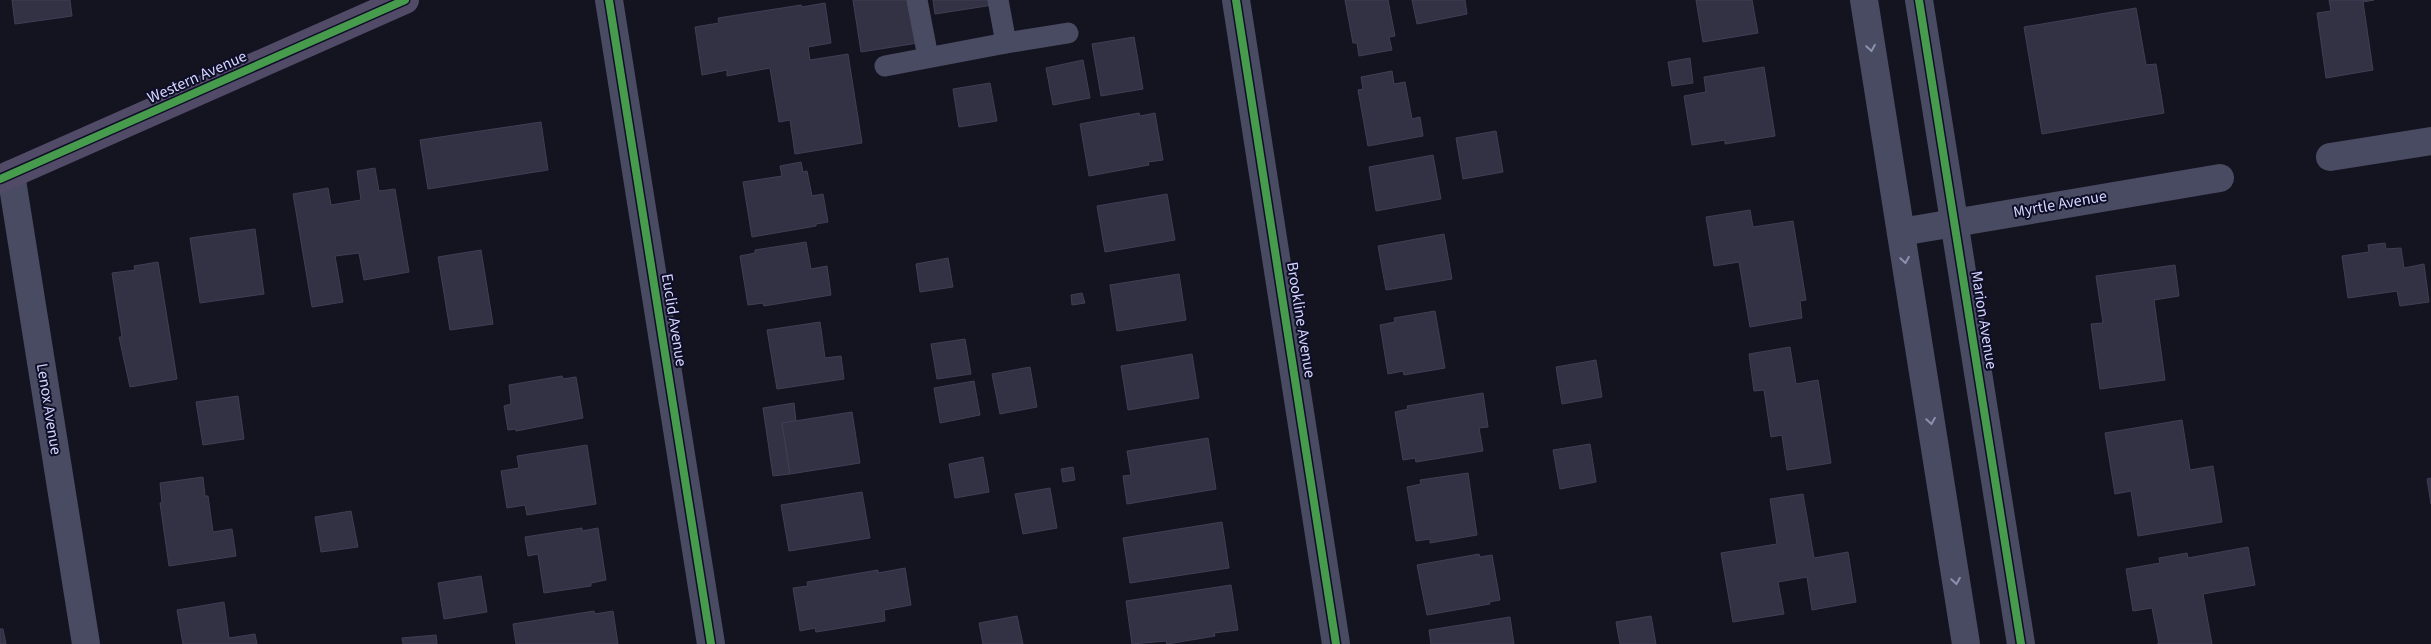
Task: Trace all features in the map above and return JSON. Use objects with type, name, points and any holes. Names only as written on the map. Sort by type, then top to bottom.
[{"type":"main road","name":"Western Avenue","points":[[6,176],[406,0]]},
{"type":"street","name":"Euclid Avenue","points":[[609,0],[711,644]]},
{"type":"street","name":"Brookline Avenue","points":[[1236,0],[1254,105],[1336,644]]},
{"type":"street","points":[[1864,0],[1966,644]]},
{"type":"street","name":"Marion Avenue","points":[[1919,0],[2021,644]]},
{"type":"street","points":[[2330,157],[2431,141]]},
{"type":"street","name":"Lenox Avenue","points":[[6,176],[86,644]]},
{"type":"street","name":"Myrtle Avenue","points":[[1901,232],[2220,178]]},
{"type":"lane","points":[[917,0],[928,56]]},
{"type":"lane","points":[[998,0],[1006,43]]},
{"type":"lane","points":[[884,66],[928,56],[1068,33]]},
{"type":"building","points":[[12,0],[70,0],[72,16],[15,24]]},
{"type":"building","points":[[853,0],[911,0],[918,43],[861,52]]},
{"type":"building","points":[[933,0],[992,0],[993,5],[935,14]]},
{"type":"building","points":[[1345,0],[1388,0],[1395,36],[1389,37],[1392,50],[1359,56],[1357,43],[1353,43]]},
{"type":"building","points":[[1412,0],[1465,0],[1467,14],[1417,24]]},
{"type":"building","points":[[1696,0],[1752,0],[1758,33],[1703,42]]},
{"type":"building","points":[[2329,0],[2374,0],[2363,2],[2373,70],[2326,78],[2317,13],[2331,11]]},
{"type":"building","points":[[825,3],[831,43],[808,47],[810,60],[848,54],[862,143],[795,154],[790,120],[779,122],[770,68],[727,76],[727,70],[702,75],[695,27],[719,23],[718,18]]},
{"type":"building","points":[[2136,8],[2146,65],[2156,64],[2164,113],[2042,134],[2024,27]]},
{"type":"building","points":[[1134,37],[1143,89],[1101,96],[1092,44]]},
{"type":"building","points":[[1690,58],[1693,83],[1672,86],[1668,62]]},
{"type":"building","points":[[1083,60],[1090,98],[1053,105],[1046,68]]},
{"type":"building","points":[[1764,67],[1775,136],[1725,144],[1725,140],[1692,145],[1684,96],[1706,92],[1704,77]]},
{"type":"building","points":[[1392,71],[1394,84],[1405,82],[1412,119],[1420,117],[1423,136],[1368,146],[1358,90],[1363,89],[1361,77]]},
{"type":"building","points":[[990,83],[997,121],[959,127],[953,89]]},
{"type":"building","points":[[1139,113],[1140,116],[1155,113],[1163,160],[1148,162],[1149,165],[1089,176],[1080,124]]},
{"type":"building","points":[[541,122],[548,170],[428,189],[420,140]]},
{"type":"building","points":[[1496,131],[1503,172],[1463,179],[1456,138]]},
{"type":"building","points":[[1433,155],[1441,199],[1376,211],[1369,167]]},
{"type":"building","points":[[801,162],[803,172],[807,171],[812,196],[823,194],[828,222],[816,224],[816,226],[752,237],[743,182],[782,176],[780,166]]},
{"type":"building","points":[[375,168],[379,191],[395,189],[409,272],[364,280],[359,253],[335,256],[343,302],[312,307],[293,194],[328,188],[331,205],[361,200],[357,171]]},
{"type":"building","points":[[1167,194],[1175,240],[1105,252],[1097,206]]},
{"type":"building","points":[[1750,210],[1753,227],[1793,221],[1806,300],[1800,301],[1802,318],[1750,327],[1739,262],[1714,266],[1706,217]]},
{"type":"building","points":[[255,229],[264,294],[200,303],[190,238]]},
{"type":"building","points":[[1444,234],[1452,279],[1386,290],[1378,246]]},
{"type":"building","points":[[806,242],[811,269],[827,266],[831,295],[764,306],[763,303],[748,305],[740,256],[755,253],[755,250]]},
{"type":"building","points":[[2385,243],[2386,249],[2401,248],[2404,268],[2424,264],[2429,302],[2400,306],[2397,291],[2348,298],[2342,256],[2369,252],[2368,245]]},
{"type":"building","points":[[481,250],[493,324],[450,330],[438,257]]},
{"type":"building","points":[[948,258],[953,287],[920,292],[916,264]]},
{"type":"building","points":[[158,262],[177,379],[130,387],[119,337],[122,337],[112,273],[135,270],[134,266]]},
{"type":"building","points":[[2175,265],[2179,296],[2154,300],[2165,380],[2100,389],[2091,324],[2103,323],[2096,276]]},
{"type":"building","points":[[1179,274],[1186,320],[1117,331],[1110,285]]},
{"type":"building","points":[[1082,293],[1085,303],[1072,305],[1071,295]]},
{"type":"building","points":[[1435,311],[1445,368],[1404,375],[1403,371],[1388,374],[1380,325],[1395,322],[1394,318]]},
{"type":"building","points":[[820,322],[825,358],[841,356],[844,379],[777,389],[767,330]]},
{"type":"building","points":[[965,339],[971,374],[937,379],[931,344]]},
{"type":"building","points":[[1790,347],[1796,384],[1818,380],[1831,463],[1787,470],[1782,435],[1771,437],[1764,390],[1754,391],[1749,354]]},
{"type":"building","points":[[1192,354],[1199,398],[1128,410],[1121,366]]},
{"type":"building","points":[[1596,360],[1602,397],[1562,404],[1556,367]]},
{"type":"building","points":[[1030,367],[1037,407],[1000,414],[992,374]]},
{"type":"building","points":[[562,376],[563,379],[576,377],[583,418],[516,431],[516,429],[508,430],[504,406],[511,404],[509,385]]},
{"type":"building","points":[[974,381],[980,415],[940,423],[934,388]]},
{"type":"building","points":[[1483,393],[1488,427],[1479,428],[1483,451],[1416,462],[1415,458],[1403,460],[1395,412],[1408,409],[1407,406]]},
{"type":"building","points":[[238,396],[244,439],[203,445],[196,402]]},
{"type":"building","points":[[794,403],[796,421],[782,423],[790,474],[773,476],[763,408]]},
{"type":"building","points":[[852,412],[860,463],[790,474],[782,423]]},
{"type":"building","points":[[2182,420],[2190,470],[2213,466],[2222,522],[2138,536],[2131,491],[2115,494],[2105,433]]},
{"type":"building","points":[[1208,438],[1216,489],[1127,504],[1123,476],[1131,475],[1127,451]]},
{"type":"building","points":[[1590,444],[1596,482],[1560,489],[1553,450]]},
{"type":"building","points":[[587,445],[596,504],[527,515],[525,505],[507,508],[501,471],[519,468],[517,456]]},
{"type":"building","points":[[983,457],[989,492],[955,498],[949,464]]},
{"type":"building","points":[[1073,467],[1075,480],[1063,482],[1061,469]]},
{"type":"building","points":[[1468,473],[1477,535],[1430,543],[1430,539],[1416,541],[1407,487],[1421,484],[1420,480]]},
{"type":"building","points":[[203,477],[205,496],[208,496],[213,532],[232,529],[236,556],[169,566],[160,503],[162,502],[160,483]]},
{"type":"building","points":[[2431,478],[2431,504],[2427,479]]},
{"type":"building","points":[[1050,488],[1057,528],[1023,534],[1015,494]]},
{"type":"building","points":[[862,492],[870,538],[789,551],[781,505]]},
{"type":"building","points":[[1803,494],[1814,558],[1848,552],[1856,602],[1812,610],[1807,577],[1778,582],[1784,614],[1733,622],[1721,553],[1777,544],[1770,499]]},
{"type":"building","points":[[351,511],[358,547],[321,552],[315,517]]},
{"type":"building","points":[[1222,522],[1229,568],[1130,583],[1123,538]]},
{"type":"building","points":[[582,528],[582,531],[598,528],[606,580],[591,583],[591,586],[544,593],[538,554],[528,556],[525,537]]},
{"type":"building","points":[[2248,547],[2255,585],[2203,594],[2212,644],[2159,644],[2152,608],[2133,611],[2126,569],[2160,563],[2159,558],[2187,553],[2188,558]]},
{"type":"building","points":[[1479,554],[1480,557],[1492,555],[1500,600],[1489,602],[1490,604],[1427,615],[1417,565]]},
{"type":"building","points":[[905,568],[911,605],[884,610],[885,621],[816,632],[815,628],[800,631],[793,588],[808,586],[807,582],[878,570],[878,573]]},
{"type":"building","points":[[481,576],[487,612],[444,619],[438,583]]},
{"type":"building","points":[[1231,585],[1238,630],[1214,633],[1215,636],[1167,644],[1166,641],[1132,644],[1126,601]]},
{"type":"building","points":[[224,602],[229,638],[255,634],[257,644],[183,644],[177,610]]},
{"type":"building","points":[[594,611],[595,614],[613,611],[618,644],[516,644],[513,624]]},
{"type":"building","points":[[1017,616],[1023,644],[983,644],[979,623]]},
{"type":"building","points":[[1651,616],[1656,644],[1620,644],[1616,622]]},
{"type":"building","points":[[1510,617],[1514,644],[1431,644],[1429,630]]},
{"type":"building","points":[[0,629],[3,629],[6,644],[0,644]]},
{"type":"building","points":[[436,635],[437,644],[403,644],[402,638]]},
{"type":"cycle path","points":[[0,179],[405,0]]},
{"type":"cycle path","points":[[609,0],[711,644]]},
{"type":"cycle path","points":[[1236,0],[1336,644]]},
{"type":"cycle path","points":[[1919,0],[2021,644]]}]
